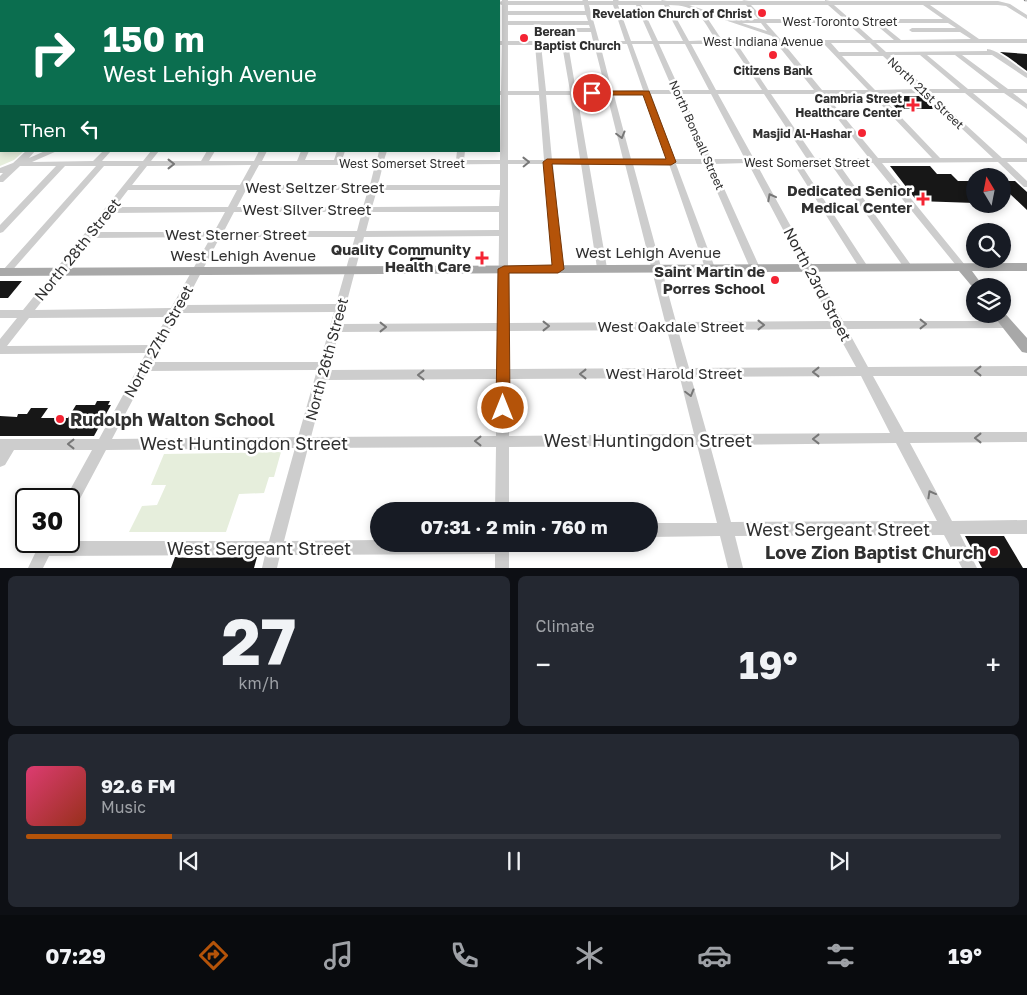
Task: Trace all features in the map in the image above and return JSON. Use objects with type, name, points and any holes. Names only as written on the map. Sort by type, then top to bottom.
[{"type":"main road","points":[[962,267],[971,278]]},
{"type":"main road","name":"West Lehigh Avenue","points":[[3,272],[1027,267]]},
{"type":"main road","points":[[1006,323],[1027,348]]},
{"type":"street","points":[[536,23],[536,28],[549,28],[616,2],[667,1],[732,21],[776,38]]},
{"type":"street","name":"North 23rd Street","points":[[667,1],[970,568]]},
{"type":"street","points":[[678,3],[692,1],[921,1],[1002,4],[1027,17]]},
{"type":"street","points":[[746,1],[962,267]]},
{"type":"street","name":"North 21st Street","points":[[827,1],[1027,185]]},
{"type":"street","points":[[921,1],[1027,76]]},
{"type":"street","points":[[502,502],[504,162],[501,93],[502,42],[506,23],[503,2],[545,2],[588,14]]},
{"type":"street","points":[[616,2],[614,4],[710,268]]},
{"type":"street","name":"North Bonsall Street","points":[[638,3],[755,268]]},
{"type":"street","points":[[700,11],[719,41]]},
{"type":"street","points":[[506,13],[588,14]]},
{"type":"street","points":[[588,14],[736,568]]},
{"type":"street","name":"West Toronto Street","points":[[732,21],[948,20]]},
{"type":"street","points":[[732,21],[746,41]]},
{"type":"street","points":[[875,21],[899,41]]},
{"type":"street","points":[[900,21],[925,41]]},
{"type":"street","points":[[506,23],[536,23],[549,28]]},
{"type":"street","points":[[546,42],[549,28]]},
{"type":"street","points":[[912,30],[961,30]]},
{"type":"street","name":"West Indiana Avenue","points":[[502,42],[746,41],[776,38],[825,41],[1027,41]]},
{"type":"street","points":[[732,41],[812,161]]},
{"type":"street","points":[[825,41],[939,161]]},
{"type":"street","points":[[538,42],[547,162],[558,269]]},
{"type":"street","points":[[565,42],[602,268]]},
{"type":"street","points":[[837,54],[994,53]]},
{"type":"street","points":[[922,54],[1027,142]]},
{"type":"street","points":[[957,54],[1027,107]]},
{"type":"street","points":[[501,93],[1027,91]]},
{"type":"street","points":[[0,180],[30,152]]},
{"type":"street","points":[[17,164],[41,152]]},
{"type":"street","points":[[0,171],[50,152]]},
{"type":"street","points":[[3,272],[99,164],[105,152]]},
{"type":"street","name":"North 28th Street","points":[[0,348],[153,152]]},
{"type":"street","points":[[203,164],[210,152]]},
{"type":"street","name":"North 27th Street","points":[[78,488],[262,152]]},
{"type":"street","points":[[300,163],[305,152]]},
{"type":"street","points":[[337,163],[341,152]]},
{"type":"street","name":"North 26th Street","points":[[269,568],[383,152]]},
{"type":"street","points":[[424,162],[426,152]]},
{"type":"street","points":[[460,162],[462,152]]},
{"type":"street","name":"West Somerset Street","points":[[17,164],[1027,160]]},
{"type":"street","points":[[796,161],[862,267]]},
{"type":"street","points":[[832,162],[908,267]]},
{"type":"street","points":[[0,230],[63,164]]},
{"type":"street","name":"West Seltzer Street","points":[[126,188],[504,187]]},
{"type":"street","name":"West Silver Street","points":[[109,210],[504,208]]},
{"type":"street","name":"West Sterner Street","points":[[89,235],[504,233]]},
{"type":"street","points":[[0,314],[168,313],[182,309],[340,308]]},
{"type":"street","name":"West Oakdale Street","points":[[335,328],[840,325],[966,320]]},
{"type":"street","points":[[0,348],[154,349]]},
{"type":"street","name":"West Harold Street","points":[[144,367],[503,374],[1027,371]]},
{"type":"street","name":"West Huntingdon Street","points":[[5,445],[1027,437]]},
{"type":"street","points":[[0,460],[5,445]]},
{"type":"street","name":"West Sergeant Street","points":[[658,530],[1027,527]]},
{"type":"street","name":"West Sergeant Street","points":[[80,545],[274,548],[370,547]]},
{"type":"street","points":[[502,552],[502,568]]},
{"type":"street","points":[[35,568],[43,553]]},
{"type":"green space","points":[[0,152],[23,152],[14,160],[0,166]]},
{"type":"green space","points":[[281,452],[274,477],[269,477],[264,493],[239,494],[226,532],[129,532],[142,506],[157,505],[166,485],[151,485],[164,454]]},
{"type":"building","points":[[1000,52],[1027,54],[1027,71],[1008,57]]},
{"type":"building","name":"Cambria Street Healthcare Center","points":[[921,96],[935,109],[897,109],[886,97]]},
{"type":"building","points":[[890,166],[930,166],[937,174],[951,174],[958,181],[966,181],[966,203],[917,201]]},
{"type":"building","points":[[1011,181],[1015,181],[1027,192],[1027,210],[1011,195]]},
{"type":"building","points":[[412,246],[427,246],[425,261],[410,261]]},
{"type":"building","points":[[0,281],[22,281],[8,298],[0,298]]},
{"type":"building","name":"Rudolph Walton School","points":[[97,401],[110,401],[108,405],[111,405],[94,436],[0,436],[0,416],[17,417],[18,414],[27,414],[31,408],[48,408],[41,418],[68,418],[76,405],[95,405]]},
{"type":"building","name":"Love Zion Baptist Church","points":[[965,536],[1004,536],[1023,568],[982,568]]},
{"type":"building","points":[[175,557],[257,557],[254,568],[171,568]]},
{"type":"place","name":"Revelation Church of Christ","points":[[762,13]]},
{"type":"place","name":"Berean Baptist Church","points":[[524,38]]},
{"type":"place","name":"Citizens Bank","points":[[773,55]]},
{"type":"place","name":"Cambria Street Healthcare Center","points":[[913,105]]},
{"type":"place","name":"Masjid Al-Hashar","points":[[862,133]]},
{"type":"place","name":"Dedicated Senior Medical Center","points":[[923,199]]},
{"type":"place","name":"Quality Community Health Care","points":[[482,258]]},
{"type":"place","name":"Saint Martin de Porres School","points":[[775,280]]},
{"type":"place","name":"Rudolph Walton School","points":[[60,419]]},
{"type":"place","name":"Love Zion Baptist Church","points":[[994,552]]},
{"type":"route","points":[[503,408],[504,269],[558,269],[547,162],[671,162],[646,93],[592,93]]}]
